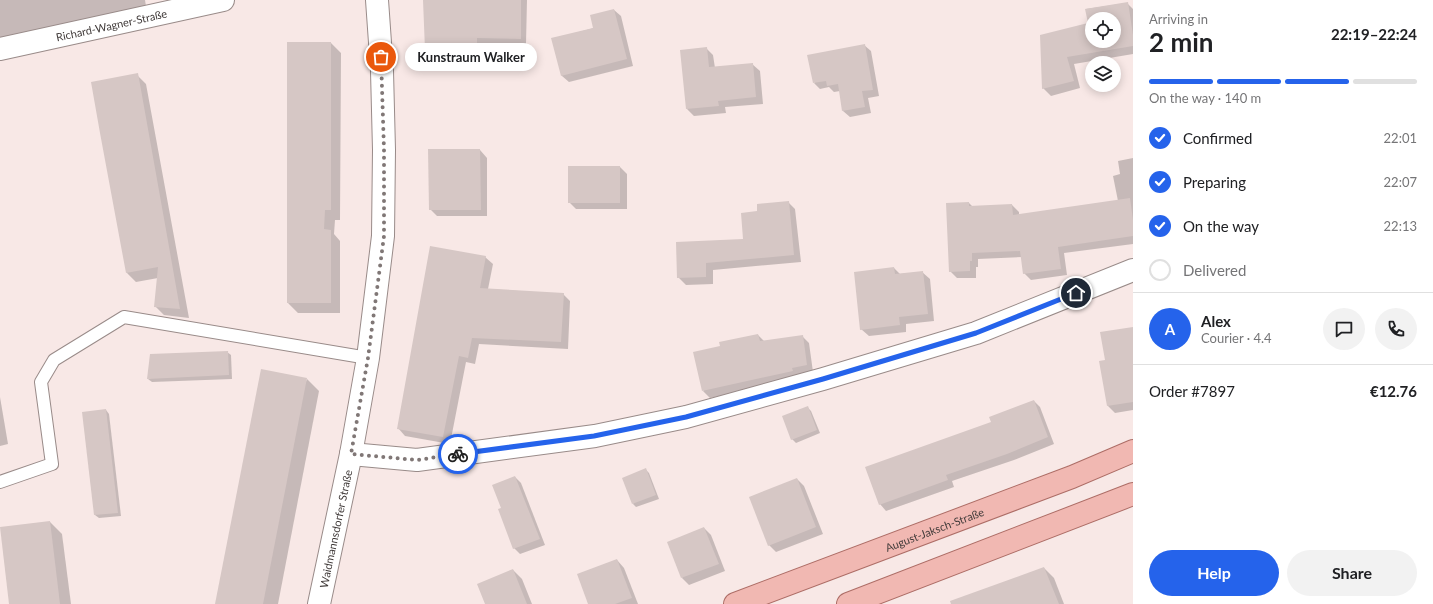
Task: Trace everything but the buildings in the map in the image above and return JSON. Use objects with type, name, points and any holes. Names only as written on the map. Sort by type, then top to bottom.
[{"type":"main road","name":"August-Jaksch-Straße","points":[[735,604],[1064,480],[1133,451]]},
{"type":"main road","points":[[848,604],[1133,494]]},
{"type":"street","name":"Richard-Wagner-Straße","points":[[0,49],[158,7],[223,0]]},
{"type":"street","name":"Waidmannsdorfer Straße","points":[[319,604],[351,454],[368,358],[384,236],[382,71],[377,0]]},
{"type":"street","points":[[351,454],[417,460],[594,436],[686,417],[823,379],[976,333],[1133,270]]},
{"type":"lane","points":[[0,482],[52,464],[41,382],[54,360],[124,317],[368,358]]},
{"type":"way so far","points":[[381,57],[384,150],[384,236],[368,358],[351,454],[417,460],[458,454]]},
{"type":"place","name":"Kunstraum Walker","points":[[381,57]]},
{"type":"route","points":[[458,454],[594,436],[686,417],[823,379],[976,333],[1076,293]]}]
